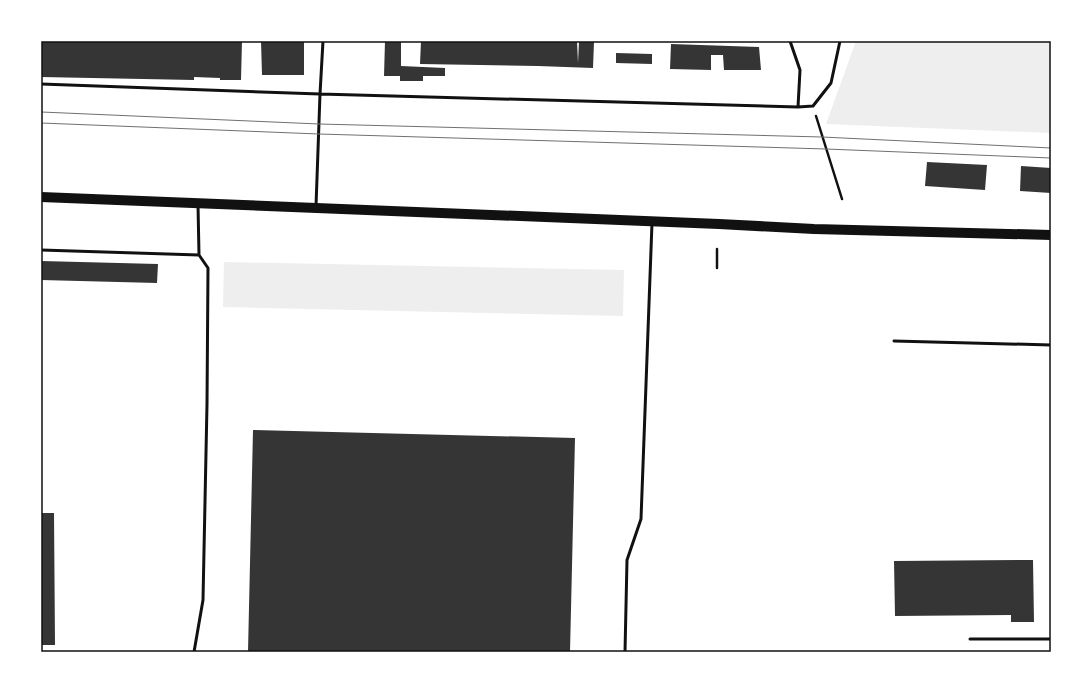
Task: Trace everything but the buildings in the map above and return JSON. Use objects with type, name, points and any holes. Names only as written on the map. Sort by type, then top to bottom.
[{"type":"main road","points":[[41,197],[316,207],[814,229],[1051,235]]},
{"type":"lane","points":[[316,207],[323,41]]},
{"type":"lane","points":[[790,41],[800,70],[798,107]]},
{"type":"lane","points":[[41,84],[320,94],[798,107],[813,106],[830,83],[840,41]]},
{"type":"lane","points":[[194,652],[203,600],[207,396],[208,268],[199,255],[198,203]]},
{"type":"lane","points":[[625,652],[626,560],[640,519],[652,221]]},
{"type":"lane","points":[[41,250],[199,255]]},
{"type":"lane","points":[[894,341],[1051,345]]},
{"type":"lane","points":[[970,639],[1051,639]]},
{"type":"path","points":[[813,106],[842,199]]},
{"type":"path","points":[[717,250],[717,268]]},
{"type":"shaded area","points":[[856,41],[1051,41],[1051,133],[826,124]]},
{"type":"shaded area","points":[[224,262],[624,270],[623,316],[223,307]]},
{"type":"tram line","points":[[41,112],[319,124],[822,137],[1051,148]]},
{"type":"tram line","points":[[41,123],[319,134],[826,149],[1051,158]]}]
